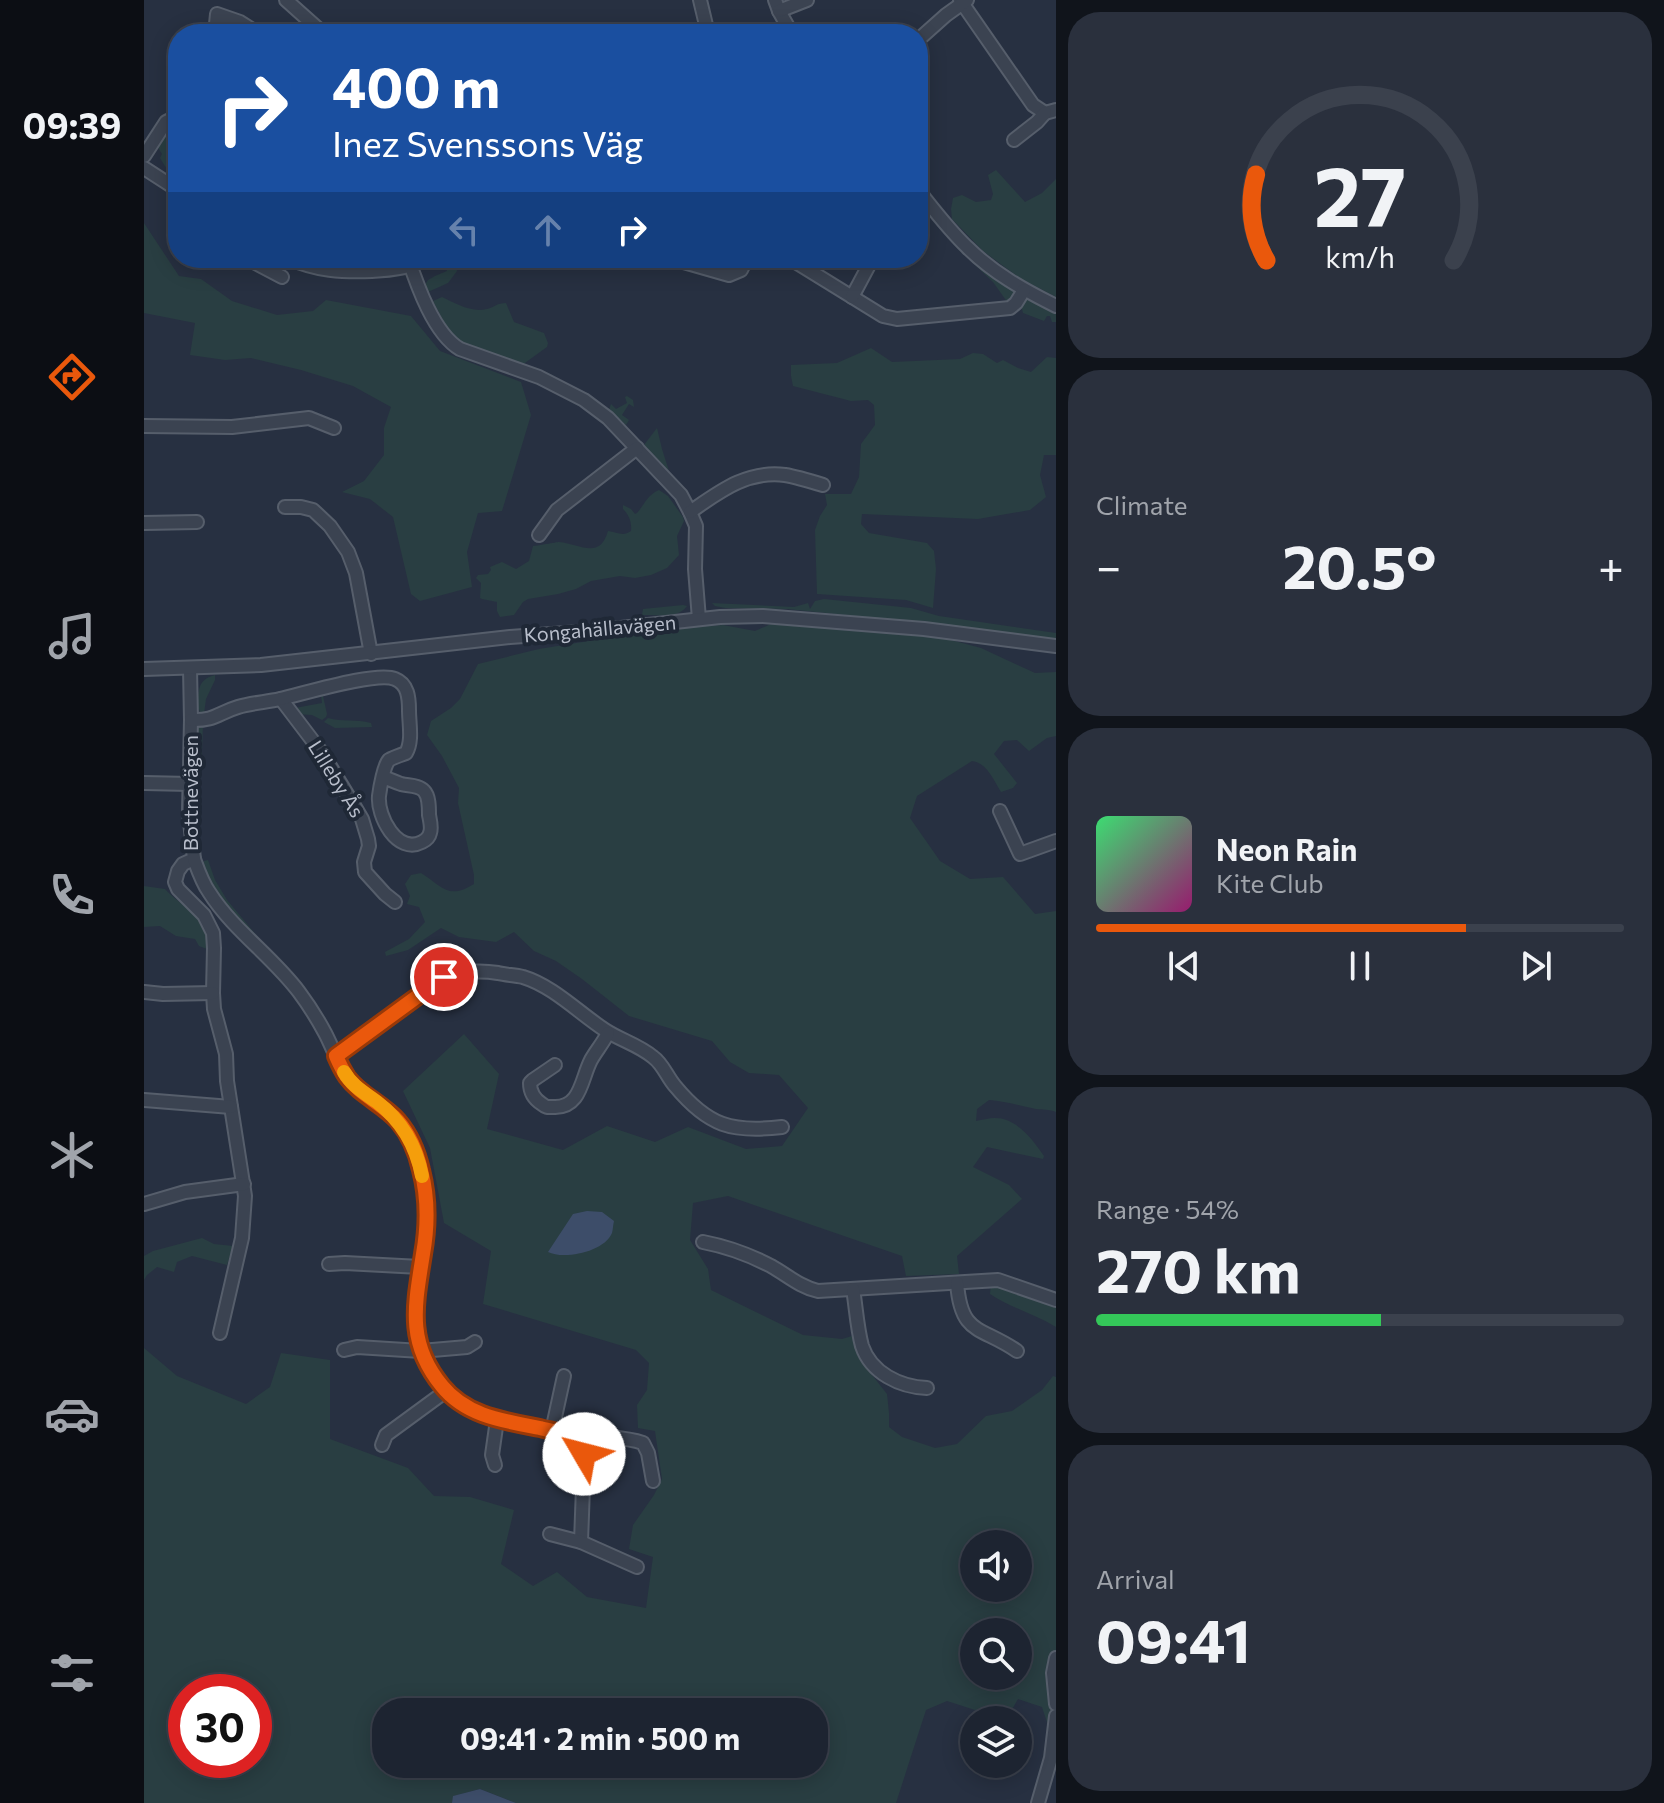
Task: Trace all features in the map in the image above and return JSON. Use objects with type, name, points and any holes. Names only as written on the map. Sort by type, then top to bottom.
[{"type":"street","points":[[286,0],[313,24]]},
{"type":"street","points":[[700,0],[706,24]]},
{"type":"street","points":[[787,24],[777,5],[807,0]]},
{"type":"street","points":[[928,31],[962,1],[1033,105],[1050,111]]},
{"type":"street","points":[[216,24],[217,14],[243,24]]},
{"type":"street","points":[[1014,140],[1050,111]]},
{"type":"street","points":[[144,156],[168,121]]},
{"type":"street","points":[[144,168],[168,184]]},
{"type":"street","points":[[928,202],[968,248],[996,271],[1056,306]]},
{"type":"street","points":[[265,268],[282,277]]},
{"type":"street","points":[[318,268],[349,272],[400,268]]},
{"type":"street","points":[[348,268],[349,272]]},
{"type":"street","points":[[412,268],[437,325],[451,344],[539,377],[584,400],[608,418],[681,495],[696,526],[699,619]]},
{"type":"street","points":[[704,268],[729,275],[742,268]]},
{"type":"street","points":[[805,268],[883,316],[897,319],[1010,308],[1024,290]]},
{"type":"street","points":[[852,297],[867,268]]},
{"type":"street","points":[[144,426],[220,428],[309,418],[334,428]]},
{"type":"street","points":[[539,535],[557,510],[637,448]]},
{"type":"street","points":[[690,512],[742,479],[783,475],[823,485]]},
{"type":"street","points":[[285,507],[313,510],[330,526],[348,552],[356,573],[371,654]]},
{"type":"street","points":[[144,523],[197,522]]},
{"type":"street","name":"Kongahällavägen","points":[[144,669],[261,665],[729,616],[960,632],[1056,646]]},
{"type":"street","name":"Bottnevägen","points":[[190,668],[189,812],[194,859],[188,860],[178,871],[175,882],[204,915],[213,933],[214,1009],[226,1054],[227,1081],[244,1184],[242,1238],[220,1333]]},
{"type":"street","name":"Lilleby Ås","points":[[191,720],[206,721],[237,707],[369,678],[388,677],[399,681],[408,696],[410,747],[406,753],[388,762],[383,777],[379,793],[379,804],[384,822],[393,835],[415,845],[422,842],[430,832],[424,790],[383,777]]},
{"type":"street","name":"Lilleby Ås","points":[[281,699],[322,753],[362,819],[369,846],[364,862],[365,872],[395,902]]},
{"type":"street","points":[[144,783],[190,784]]},
{"type":"street","points":[[1000,811],[1020,854],[1056,841]]},
{"type":"street","points":[[194,859],[217,904],[298,991],[323,1029],[348,1078],[397,1119],[404,1129],[422,1173],[427,1214],[415,1302],[417,1339],[421,1351],[446,1391],[467,1408],[497,1420],[552,1431],[577,1441],[584,1460],[581,1542]]},
{"type":"street","points":[[336,1056],[444,977],[483,971],[523,977],[549,990],[608,1033],[654,1057],[684,1096],[709,1118],[725,1126],[745,1129],[782,1127]]},
{"type":"street","points":[[144,992],[213,993]]},
{"type":"street","points":[[555,1065],[530,1083],[530,1092],[539,1103],[548,1107],[564,1107],[576,1099],[591,1060],[608,1033]]},
{"type":"street","points":[[144,1100],[231,1107]]},
{"type":"street","points":[[144,1204],[185,1192],[244,1184]]},
{"type":"street","points":[[703,1242],[740,1251],[806,1288],[818,1291],[998,1280],[1056,1300]]},
{"type":"street","points":[[329,1264],[420,1267]]},
{"type":"street","points":[[957,1283],[960,1308],[969,1323],[1017,1351]]},
{"type":"street","points":[[853,1289],[862,1347],[872,1364],[883,1374],[910,1387],[927,1388]]},
{"type":"street","points":[[344,1350],[357,1347],[421,1351],[467,1347],[475,1342]]},
{"type":"street","points":[[552,1431],[564,1376]]},
{"type":"street","points":[[382,1445],[386,1435],[446,1391]]},
{"type":"street","points":[[495,1465],[492,1455],[497,1420]]},
{"type":"street","points":[[577,1441],[585,1437],[639,1440],[648,1453],[653,1481]]},
{"type":"street","points":[[550,1534],[581,1542],[637,1567]]},
{"type":"street","points":[[1056,1658],[1053,1673],[1056,1704]]},
{"type":"street","points":[[1038,1803],[1051,1758],[1056,1716]]},
{"type":"green space","points":[[168,133],[168,169],[160,158],[162,154],[157,146]]},
{"type":"green space","points":[[996,170],[1025,202],[1042,193],[1056,179],[1056,297],[1021,279],[983,251],[952,219],[953,198],[962,195],[976,202],[991,200],[993,194],[988,175]]},
{"type":"green space","points":[[144,223],[168,259],[168,268],[174,268],[179,276],[201,279],[232,301],[277,315],[313,311],[326,300],[411,316],[440,351],[521,382],[531,415],[502,511],[478,513],[467,552],[472,587],[420,601],[411,594],[393,517],[370,499],[342,492],[364,481],[384,455],[384,428],[391,407],[353,386],[301,370],[251,358],[225,360],[190,355],[195,323],[144,313]]},
{"type":"green space","points":[[939,225],[1012,286],[1014,295],[1008,303],[993,282],[955,246]]},
{"type":"green space","points":[[446,268],[457,268],[457,271],[448,283],[428,292],[425,285],[428,280],[447,271]]},
{"type":"green space","points":[[442,297],[475,310],[506,303],[514,322],[544,333],[547,347],[522,365],[464,344],[448,330],[433,301]]},
{"type":"green space","points":[[1031,298],[1056,311],[1056,322],[1052,322],[1050,316],[1044,321],[1023,313],[1021,305]]},
{"type":"green space","points":[[871,348],[892,362],[960,359],[973,353],[983,354],[997,363],[1003,360],[1031,372],[1047,357],[1056,358],[1056,455],[1044,455],[1040,475],[1046,497],[1030,510],[978,519],[862,514],[861,524],[869,533],[927,543],[934,551],[933,608],[906,600],[817,594],[815,530],[827,505],[825,494],[851,494],[859,477],[861,444],[875,425],[874,405],[868,400],[851,401],[793,386],[791,365],[837,363]]},
{"type":"green space","points":[[627,396],[633,400],[634,407],[629,404],[622,415],[629,420],[626,425],[609,410],[611,404],[616,409],[627,403]]},
{"type":"green space","points":[[657,428],[662,449],[669,471],[644,445]]},
{"type":"green space","points":[[659,490],[668,496],[684,521],[677,536],[679,555],[667,568],[635,578],[620,576],[591,581],[576,589],[528,599],[514,615],[500,617],[497,602],[480,598],[481,583],[476,578],[488,574],[490,567],[502,562],[516,569],[529,561],[533,546],[559,542],[595,548],[608,531],[628,533],[631,531],[630,522],[623,505],[635,514]]},
{"type":"green space","points":[[824,599],[911,608],[939,616],[1056,633],[1056,641],[952,626],[787,609],[725,608],[712,603],[794,607],[808,603],[810,609],[815,601]]},
{"type":"green space","points":[[687,606],[672,615],[642,615],[643,609]]},
{"type":"green space","points":[[771,624],[806,627],[835,624],[932,635],[981,648],[1035,673],[1056,672],[1056,736],[1047,738],[1029,751],[1017,740],[1004,741],[994,754],[1017,783],[1013,788],[1001,792],[986,768],[972,761],[917,796],[910,818],[940,861],[970,879],[1003,877],[1035,914],[1056,911],[1056,1112],[989,1100],[977,1109],[976,1121],[995,1118],[1010,1122],[1029,1137],[1044,1156],[1043,1159],[987,1147],[973,1167],[1009,1185],[1022,1199],[957,1256],[959,1274],[906,1276],[902,1256],[728,1196],[693,1203],[690,1240],[708,1269],[711,1290],[803,1335],[842,1339],[852,1336],[861,1361],[887,1394],[889,1427],[902,1437],[935,1448],[957,1444],[986,1416],[1012,1411],[1042,1390],[1053,1376],[1056,1377],[1056,1733],[1050,1731],[1042,1707],[1018,1699],[1014,1706],[963,1706],[947,1701],[926,1710],[896,1803],[516,1803],[480,1789],[454,1796],[452,1803],[144,1803],[144,1348],[177,1376],[246,1404],[270,1387],[281,1353],[330,1360],[330,1439],[408,1468],[434,1496],[470,1497],[514,1510],[501,1564],[533,1586],[557,1572],[587,1597],[646,1608],[653,1557],[629,1549],[633,1525],[662,1479],[655,1431],[638,1428],[637,1405],[647,1390],[649,1363],[636,1350],[483,1304],[491,1251],[444,1223],[430,1148],[403,1091],[464,1034],[499,1074],[487,1129],[563,1150],[607,1126],[655,1142],[688,1127],[746,1149],[782,1146],[808,1108],[779,1075],[749,1073],[730,1062],[712,1041],[629,1016],[556,961],[534,951],[514,932],[496,942],[459,937],[441,928],[408,950],[386,956],[385,952],[409,939],[425,922],[419,907],[407,904],[410,896],[405,884],[411,875],[421,873],[452,891],[474,884],[458,803],[459,788],[427,735],[431,721],[460,699],[478,664],[539,649],[669,628],[723,625],[755,631]]},
{"type":"green space","points":[[215,675],[202,714],[197,707],[200,686]]},
{"type":"green space","points":[[329,693],[323,696],[327,714],[322,720],[312,715],[295,714],[289,701],[293,700],[295,708],[322,703],[321,694]]},
{"type":"green space","points":[[328,718],[371,723],[372,727],[335,728],[324,722]]},
{"type":"green space","points":[[202,724],[201,774],[195,768],[196,732]]},
{"type":"green space","points":[[208,860],[227,900],[303,991],[219,899],[202,865]]},
{"type":"green space","points":[[144,886],[165,889],[198,918],[205,928],[207,949],[199,946],[195,939],[176,936],[160,926],[144,927]]},
{"type":"green space","points":[[202,1238],[214,1244],[233,1246],[227,1265],[192,1256],[177,1262],[174,1272],[157,1267],[144,1280],[144,1256]]},
{"type":"green space","points":[[991,1284],[1056,1304],[1056,1327],[990,1294]]},
{"type":"water","points":[[602,1212],[614,1221],[608,1240],[573,1255],[548,1252],[573,1214]]},
{"type":"water","points":[[480,1789],[516,1803],[452,1803],[453,1796]]},
{"type":"slow traffic","points":[[344,1072],[355,1085],[397,1119],[415,1150],[422,1176]]},
{"type":"route","points":[[444,977],[336,1056],[348,1078],[397,1119],[419,1161],[427,1214],[415,1302],[417,1339],[424,1359],[440,1385],[467,1408],[497,1420],[571,1437],[584,1454]]}]
